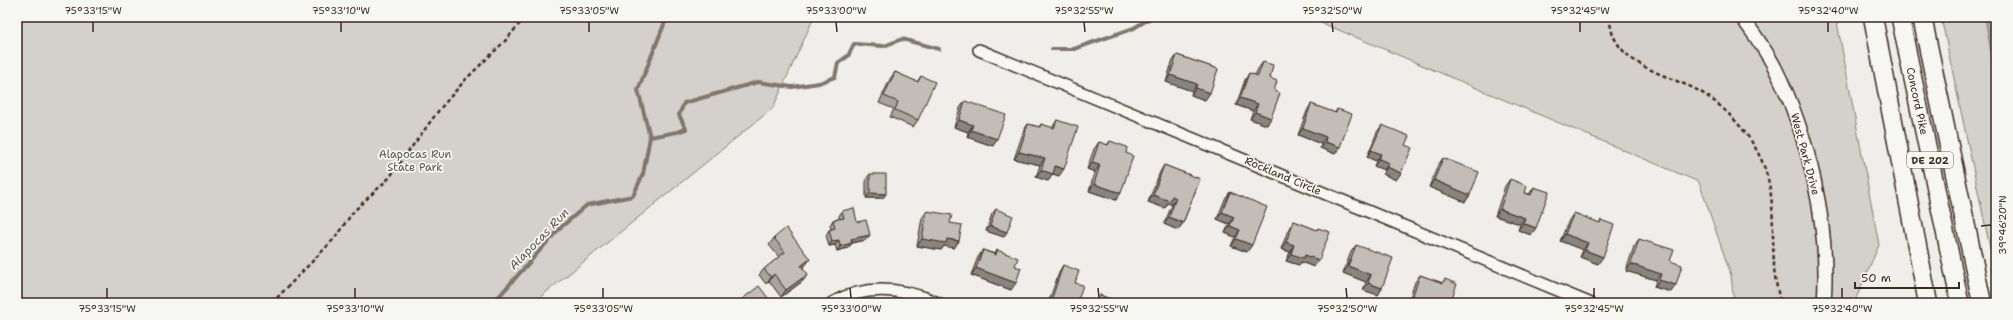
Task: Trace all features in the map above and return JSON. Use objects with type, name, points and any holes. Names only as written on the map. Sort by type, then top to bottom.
[{"type":"highway","points":[[1873,17],[1928,303]]},
{"type":"highway","points":[[1922,17],[1982,303]]},
{"type":"main road","name":"Concord Pike","points":[[1900,17],[1960,303]]},
{"type":"street","name":"West Park Drive","points":[[1742,17],[1774,67],[1792,109],[1812,173],[1824,244],[1824,303]]},
{"type":"street","name":"Rockland Circle","points":[[979,50],[1587,303]]},
{"type":"street","points":[[832,303],[850,295],[868,290],[885,289],[903,291],[938,303]]},
{"type":"path","points":[[272,303],[332,240],[354,211],[390,178],[439,110],[466,79],[506,40],[525,17]]},
{"type":"path","points":[[1609,17],[1613,35],[1625,53],[1647,68],[1698,90],[1732,117],[1754,144],[1769,177],[1774,215],[1774,265],[1780,303]]},
{"type":"green space","name":"Alapocas Run State Park","points":[[17,17],[814,17],[773,108],[533,303],[17,303]]},
{"type":"green space","points":[[1308,17],[1836,17],[1879,245],[1854,303],[1734,303],[1731,275],[1699,182]]},
{"type":"green space","points":[[1941,17],[1996,17],[1996,276]]},
{"type":"water","points":[[1985,17],[1996,17],[1996,83]]},
{"type":"building","points":[[1177,55],[1218,69],[1210,93],[1196,88],[1197,84],[1170,75]]},
{"type":"building","points":[[1263,62],[1273,65],[1270,78],[1277,81],[1274,91],[1280,93],[1271,118],[1255,112],[1258,104],[1240,98],[1249,73],[1258,76]]},
{"type":"building","points":[[895,72],[918,82],[921,76],[935,82],[918,120],[895,110],[898,102],[884,96]]},
{"type":"building","points":[[965,101],[1006,115],[997,139],[971,130],[973,125],[959,120]]},
{"type":"building","points":[[1311,104],[1336,113],[1337,109],[1352,114],[1340,147],[1325,142],[1326,137],[1303,128]]},
{"type":"building","points":[[1057,120],[1078,127],[1064,169],[1055,166],[1053,174],[1041,170],[1045,158],[1019,152],[1028,124],[1040,127],[1041,124],[1054,128]]},
{"type":"building","points":[[1382,125],[1409,136],[1405,145],[1412,148],[1401,173],[1387,167],[1389,163],[1379,159],[1381,154],[1371,150]]},
{"type":"building","points":[[1110,141],[1127,147],[1126,153],[1133,156],[1121,193],[1094,184],[1100,165],[1092,163],[1099,142],[1108,145]]},
{"type":"building","points":[[1443,158],[1479,172],[1470,195],[1434,180]]},
{"type":"building","points":[[1164,165],[1200,179],[1183,223],[1169,217],[1176,198],[1172,196],[1170,201],[1153,195]]},
{"type":"building","points":[[870,174],[886,174],[886,194],[870,193]]},
{"type":"building","points":[[1510,179],[1527,186],[1525,193],[1531,195],[1534,187],[1549,192],[1536,228],[1523,223],[1525,218],[1500,209]]},
{"type":"building","points":[[1230,192],[1267,207],[1252,245],[1236,239],[1240,230],[1230,226],[1234,217],[1222,212]]},
{"type":"building","points":[[854,208],[857,222],[866,220],[870,235],[851,239],[852,243],[840,246],[839,240],[832,241],[829,230],[835,228],[833,220],[844,218],[842,211]]},
{"type":"building","points":[[996,209],[1013,216],[1007,232],[990,226]]},
{"type":"building","points":[[927,211],[952,215],[950,223],[962,225],[959,241],[947,239],[946,243],[922,239]]},
{"type":"building","points":[[1574,213],[1600,223],[1601,220],[1614,225],[1603,257],[1585,250],[1588,243],[1565,234]]},
{"type":"building","points":[[1294,221],[1317,230],[1318,228],[1330,232],[1319,260],[1305,255],[1304,258],[1291,254],[1294,245],[1286,242]]},
{"type":"building","points":[[786,228],[810,259],[801,266],[808,274],[786,290],[774,274],[771,277],[764,269],[785,252],[774,238]]},
{"type":"building","points":[[1639,239],[1674,250],[1670,261],[1682,265],[1676,285],[1659,280],[1661,274],[1631,264]]},
{"type":"building","points":[[1356,245],[1393,258],[1382,288],[1368,283],[1371,275],[1348,266]]},
{"type":"building","points":[[983,250],[996,255],[997,250],[1018,258],[1015,266],[1021,268],[1016,283],[976,268]]},
{"type":"building","points":[[1063,265],[1079,271],[1075,283],[1083,285],[1077,303],[1056,303],[1051,301]]},
{"type":"building","points":[[1420,275],[1443,283],[1445,279],[1457,284],[1450,303],[1429,303],[1424,301],[1423,303],[1410,303]]},
{"type":"building","points":[[759,286],[768,298],[762,303],[737,303]]},
{"type":"building","points":[[1100,295],[1120,303],[1097,303]]},
{"type":"waterway","name":"Alapocas Run","points":[[493,303],[560,228],[587,205],[633,196],[643,174],[650,137],[638,90],[667,17]]},
{"type":"waterway","points":[[1052,49],[1074,49],[1134,28],[1152,17]]},
{"type":"waterway","points":[[650,137],[686,129],[679,115],[684,103],[758,82],[792,87],[819,83],[835,77],[838,63],[848,56],[854,44],[884,46],[902,39],[939,49]]}]
